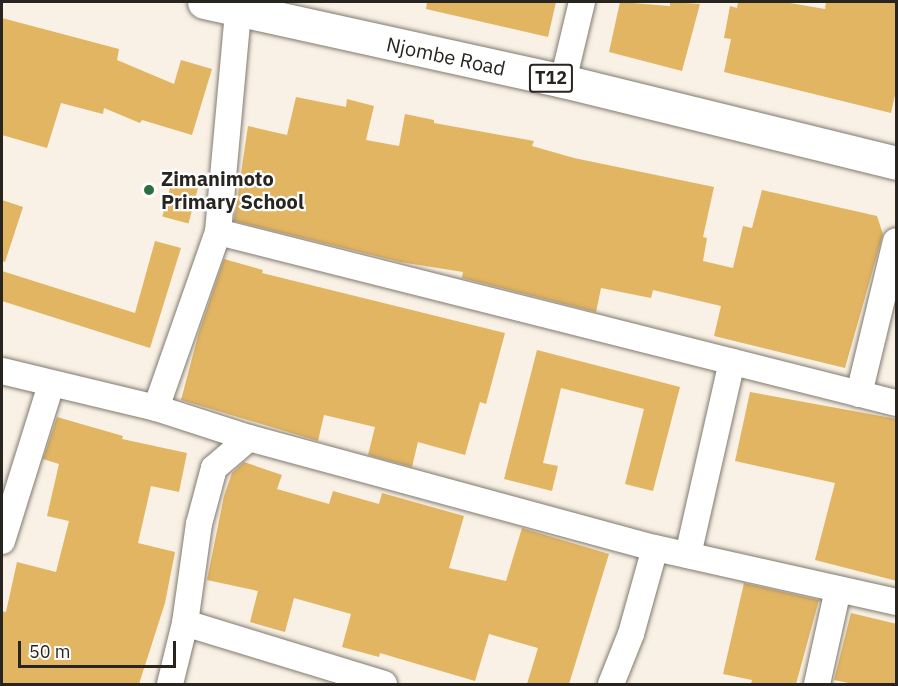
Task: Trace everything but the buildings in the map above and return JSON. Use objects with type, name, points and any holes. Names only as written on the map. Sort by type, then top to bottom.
[{"type":"highway","name":"Njombe Road","points":[[204,2],[237,6],[563,81],[897,163]]},
{"type":"street","points":[[563,81],[582,2]]},
{"type":"street","points":[[156,408],[218,232],[237,6]]},
{"type":"street","points":[[218,232],[897,403]]},
{"type":"street","points":[[859,394],[897,241]]},
{"type":"street","points":[[688,555],[732,362]]},
{"type":"street","points":[[2,371],[51,385],[156,408],[249,438],[655,548],[897,602]]},
{"type":"street","points":[[2,541],[51,385]]},
{"type":"street","points":[[170,684],[186,623],[199,524],[214,468],[249,438]]},
{"type":"street","points":[[611,684],[631,634],[655,548]]},
{"type":"street","points":[[817,684],[838,589]]},
{"type":"street","points":[[186,623],[384,684]]},
{"type":"place","name":"Zimanimoto Primary School","points":[[149,190]]}]
